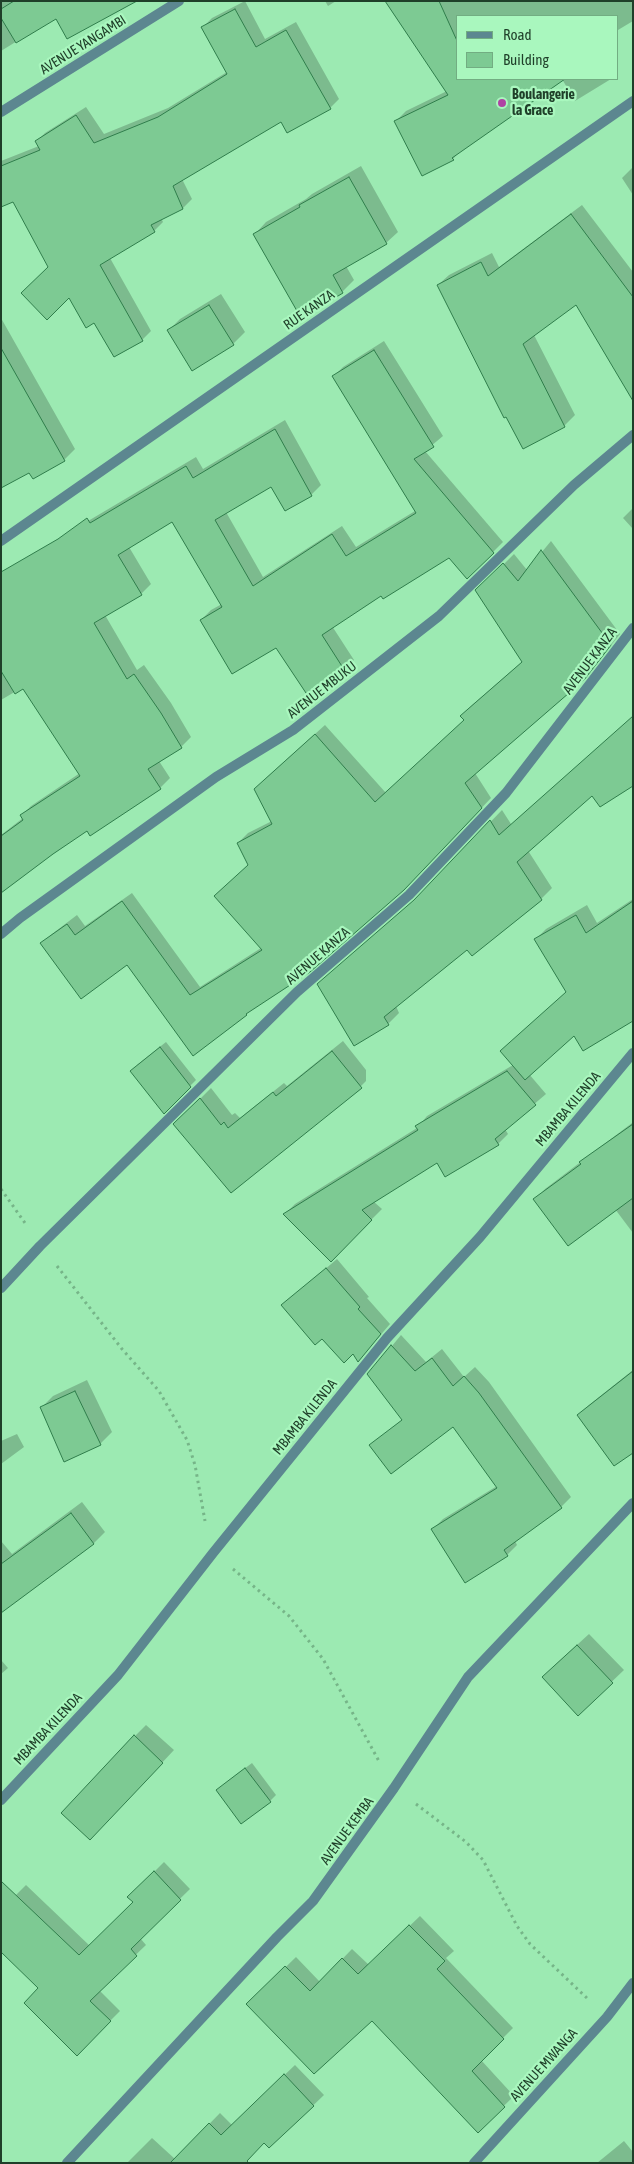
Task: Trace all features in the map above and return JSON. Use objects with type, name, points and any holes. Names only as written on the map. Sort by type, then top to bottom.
[{"type":"street","name":"AVENUE YANGAMBI","points":[[1,112],[179,1]]},
{"type":"street","name":"RUE KANZA","points":[[1,542],[633,101]]},
{"type":"street","name":"AVENUE MBUKU","points":[[1,934],[20,918],[216,777],[293,730],[439,616],[574,485],[633,435]]},
{"type":"street","name":"AVENUE KANZA","points":[[1,1288],[40,1246],[297,992],[409,895],[506,793],[633,628]]},
{"type":"street","name":"MBAMBA KILENDA","points":[[1,1800],[118,1675],[212,1553],[387,1338],[480,1237],[633,1054]]},
{"type":"street","name":"AVENUE KEMBA","points":[[67,2163],[277,1937],[313,1901],[394,1788],[468,1677],[633,1503]]},
{"type":"street","name":"AVENUE MWANGA","points":[[474,2163],[607,2017],[633,1983]]},
{"type":"path","points":[[1,1188],[40,1246],[122,1349],[159,1391],[187,1440],[195,1465],[199,1494],[212,1553],[289,1616],[322,1659],[394,1788],[466,1842],[483,1860],[517,1926],[530,1944],[607,2017]]},
{"type":"building","points":[[14,1],[137,1],[67,39],[56,19],[16,43],[1,18],[1,9]]},
{"type":"building","points":[[385,1],[439,1],[456,39],[456,80],[564,80],[452,158],[454,160],[422,176],[394,121],[448,95]]},
{"type":"building","points":[[235,9],[256,47],[286,30],[331,109],[287,133],[281,122],[173,186],[183,209],[151,225],[155,232],[100,265],[143,341],[114,357],[94,323],[86,328],[69,298],[47,320],[21,293],[48,267],[13,202],[1,207],[1,166],[40,150],[35,141],[76,115],[94,143],[158,117],[227,74],[201,27]]},
{"type":"building","points":[[349,177],[387,244],[333,275],[343,293],[301,318],[253,234]]},
{"type":"building","points":[[571,214],[633,297],[633,401],[576,305],[523,344],[565,427],[523,449],[506,417],[504,418],[437,285],[481,262],[488,276]]},
{"type":"building","points":[[209,305],[234,345],[192,371],[167,330]]},
{"type":"building","points":[[1,348],[65,461],[33,479],[29,473],[1,488]]},
{"type":"building","points":[[374,350],[434,447],[414,459],[494,553],[467,579],[449,558],[383,599],[381,596],[322,635],[345,671],[308,696],[276,648],[232,674],[200,620],[222,607],[172,522],[118,555],[142,595],[94,623],[127,679],[134,674],[182,748],[148,769],[161,789],[90,836],[87,831],[1,893],[1,836],[23,820],[20,815],[80,776],[23,689],[15,694],[1,671],[1,572],[58,539],[87,518],[90,523],[186,466],[193,478],[275,429],[312,496],[285,511],[271,487],[215,520],[253,586],[332,534],[346,556],[416,513],[332,376]]},
{"type":"building","points":[[541,550],[611,645],[584,680],[465,783],[482,808],[404,890],[310,972],[246,1014],[193,1056],[127,965],[81,999],[40,943],[67,924],[75,935],[122,901],[190,995],[262,950],[214,896],[248,865],[237,843],[272,824],[254,789],[315,734],[375,802],[464,720],[460,716],[522,662],[475,590],[503,563],[518,581]]},
{"type":"building","points":[[633,716],[633,786],[600,807],[592,796],[517,862],[542,900],[472,956],[467,950],[384,1017],[389,1025],[354,1046],[317,984],[414,900],[490,820],[499,835]]},
{"type":"building","points":[[633,901],[633,1021],[583,1051],[574,1036],[525,1080],[500,1051],[566,992],[534,939],[576,915],[586,933]]},
{"type":"building","points":[[160,1047],[191,1087],[164,1114],[130,1071]]},
{"type":"building","points":[[332,1051],[362,1088],[231,1193],[173,1124],[200,1098],[221,1125],[224,1122],[228,1128],[273,1092],[276,1096]]},
{"type":"building","points":[[507,1071],[536,1105],[495,1139],[499,1145],[445,1177],[437,1163],[362,1210],[372,1220],[331,1262],[283,1214],[418,1130],[415,1126]]},
{"type":"building","points":[[633,1124],[633,1198],[568,1246],[533,1199],[581,1164],[579,1162]]},
{"type":"building","points":[[326,1268],[360,1307],[358,1309],[381,1334],[358,1362],[353,1354],[344,1363],[322,1339],[315,1345],[281,1305]]},
{"type":"building","points":[[391,1345],[415,1371],[432,1358],[453,1386],[464,1376],[479,1393],[562,1508],[504,1550],[508,1556],[465,1583],[431,1529],[497,1488],[453,1427],[391,1474],[369,1445],[402,1420],[367,1374]]},
{"type":"building","points":[[633,1371],[633,1453],[614,1466],[577,1415]]},
{"type":"building","points":[[75,1391],[101,1445],[64,1462],[40,1407]]},
{"type":"building","points":[[71,1513],[94,1544],[1,1613],[1,1564]]},
{"type":"building","points":[[577,1645],[613,1683],[578,1716],[542,1677]]},
{"type":"building","points":[[134,1735],[163,1763],[90,1840],[61,1813]]},
{"type":"building","points":[[245,1768],[271,1802],[241,1824],[216,1790]]},
{"type":"building","points":[[154,1871],[181,1900],[131,1949],[137,1956],[90,2001],[111,2021],[77,2056],[24,2003],[38,1988],[1,1952],[1,1881],[79,1955],[133,1902],[127,1897]]},
{"type":"building","points":[[409,1925],[445,1961],[437,1969],[504,2039],[472,2071],[505,2107],[478,2133],[372,2021],[314,2074],[246,2004],[285,1966],[310,1991],[342,1958],[358,1974]]},
{"type":"building","points":[[284,2074],[314,2106],[269,2148],[264,2143],[247,2161],[249,2163],[170,2163],[209,2123],[221,2135]]},
{"type":"place","name":"Boulangerie la Grace","points":[[502,103]]}]
